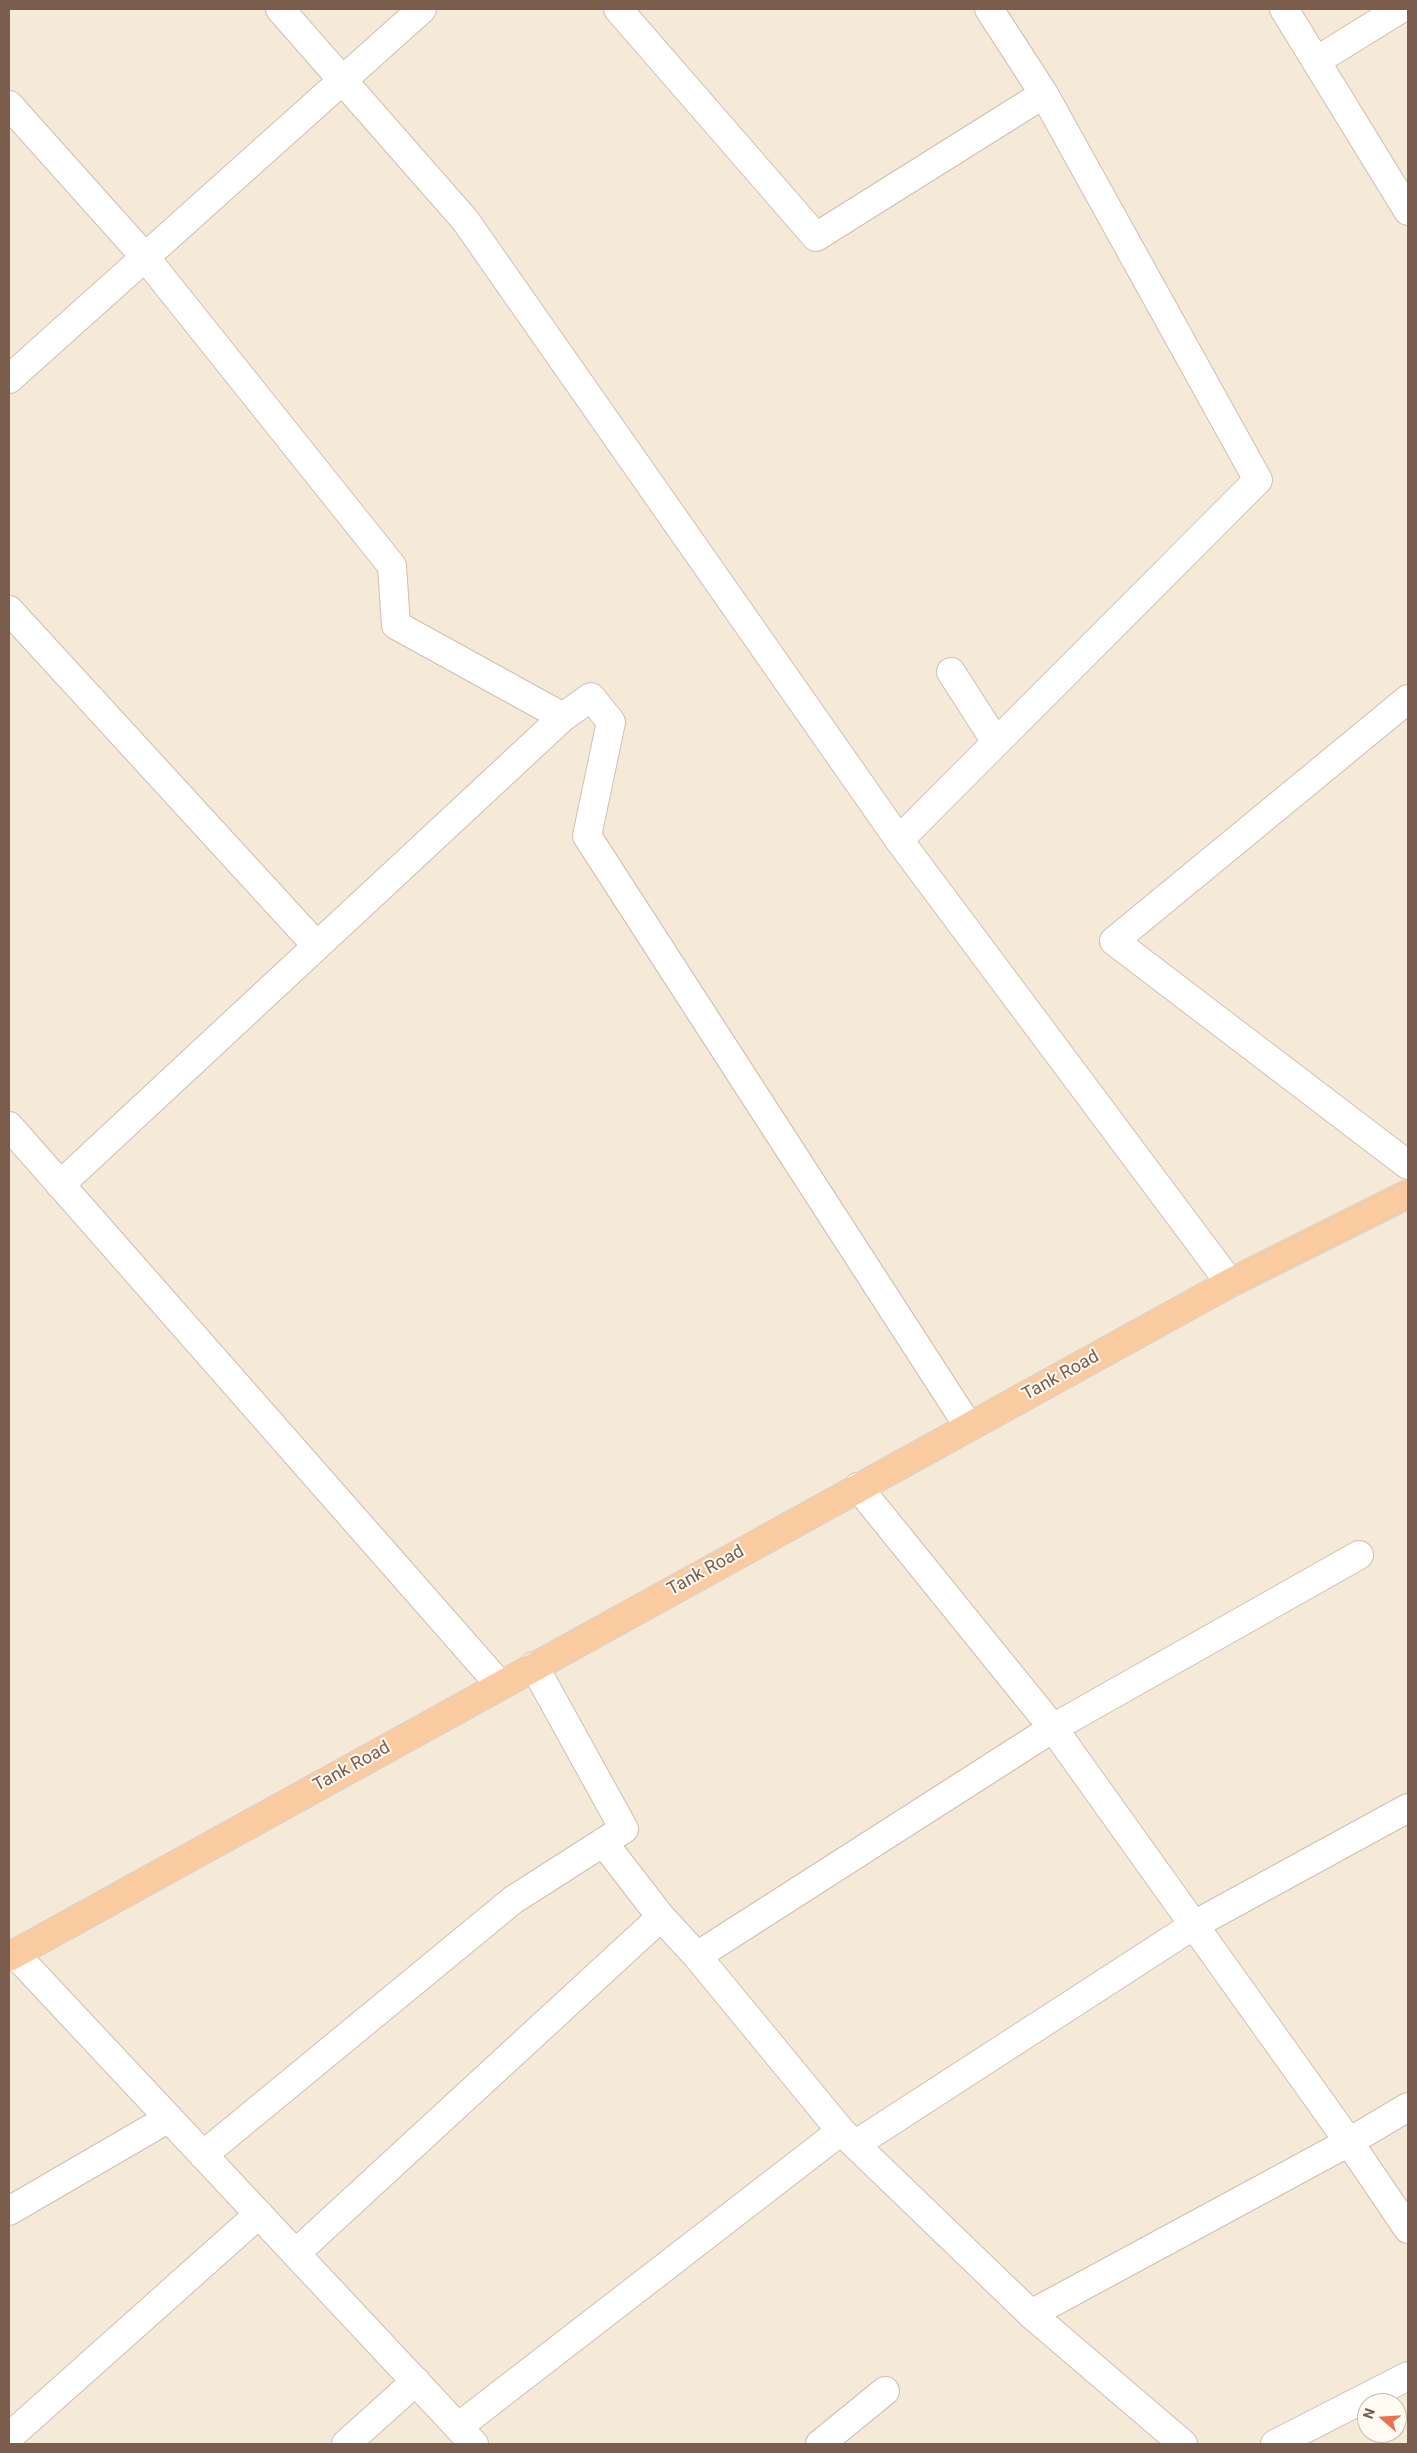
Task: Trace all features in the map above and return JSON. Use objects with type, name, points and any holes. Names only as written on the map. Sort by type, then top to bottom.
[{"type":"highway","name":"Tank Road","points":[[12,1956],[1230,1283],[1408,1194]]},
{"type":"street","points":[[280,9],[465,220],[899,840],[1230,1283]]},
{"type":"street","points":[[9,379],[422,9]]},
{"type":"street","points":[[618,9],[816,236],[1044,94]]},
{"type":"street","points":[[899,840],[1258,480],[1044,94],[989,9]]},
{"type":"street","points":[[1284,9],[1408,211]]},
{"type":"street","points":[[1316,61],[1400,9]]},
{"type":"street","points":[[9,106],[144,258],[392,566],[396,625],[564,717]]},
{"type":"street","points":[[9,610],[317,946]]},
{"type":"street","points":[[952,672],[996,742]]},
{"type":"street","points":[[60,1185],[564,717],[591,697],[611,722],[587,836],[969,1427]]},
{"type":"street","points":[[1408,699],[1114,941],[1408,1165]]},
{"type":"street","points":[[9,1126],[500,1685]]},
{"type":"street","points":[[858,1488],[1053,1728],[1349,2142],[1408,2229]]},
{"type":"street","points":[[697,1956],[1053,1728],[1360,1556]]},
{"type":"street","points":[[203,2155],[513,1900],[624,1829],[534,1666]]},
{"type":"street","points":[[12,1956],[169,2118],[466,2436],[849,2138],[1194,1925],[1408,1808]]},
{"type":"street","points":[[603,1842],[661,1917],[697,1956],[849,2138],[1031,2314],[1183,2444]]},
{"type":"street","points":[[296,2253],[661,1917]]},
{"type":"street","points":[[1031,2314],[1349,2142],[1408,2107]]},
{"type":"street","points":[[9,2210],[169,2118]]},
{"type":"street","points":[[9,2436],[259,2214]]},
{"type":"street","points":[[1275,2444],[1408,2376]]},
{"type":"street","points":[[346,2444],[416,2382]]},
{"type":"street","points":[[820,2444],[885,2391]]},
{"type":"shaded area","points":[[9,9],[1408,9],[1408,2444],[9,2444]]}]
